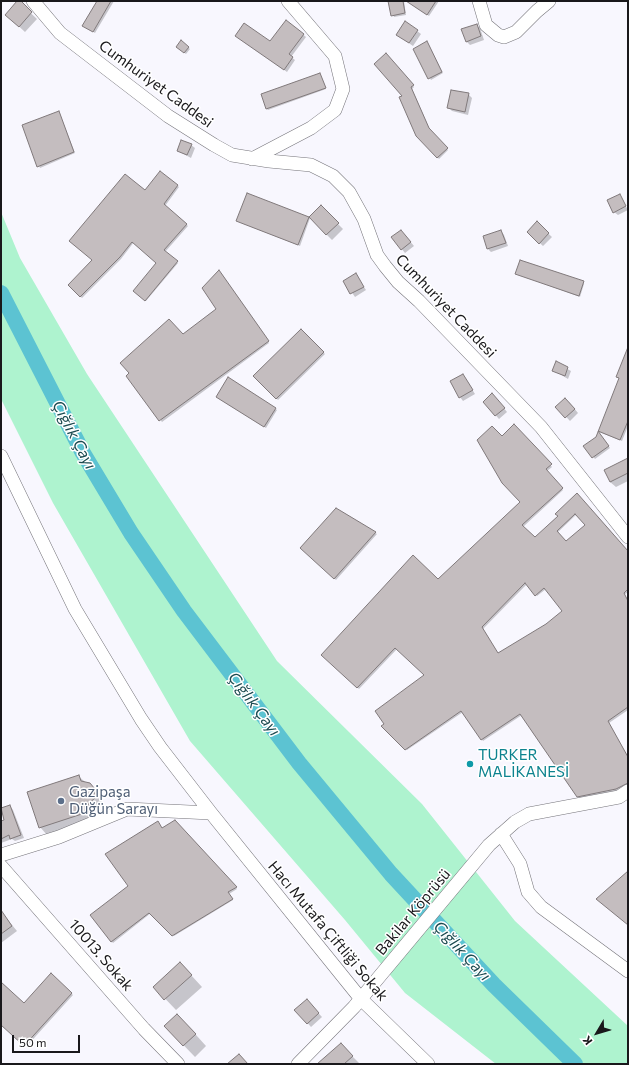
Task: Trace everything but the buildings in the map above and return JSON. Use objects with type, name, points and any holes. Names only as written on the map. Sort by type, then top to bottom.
[{"type":"street","name":"Cumhuriyet Caddesi","points":[[33,1],[60,33],[168,116],[232,155],[252,159],[311,165],[333,176],[349,192],[364,219],[377,255],[398,282],[419,301],[541,427],[628,537]]},
{"type":"street","points":[[252,159],[311,128],[335,110],[343,89],[335,56],[288,1]]},
{"type":"street","points":[[479,1],[486,25],[498,35],[504,37],[516,32],[549,1]]},
{"type":"street","name":"Hacı Mutafa Çiftliği Sokak","points":[[1,456],[75,609],[93,641],[156,741],[210,813],[361,999],[428,1064]]},
{"type":"street","name":"Bakilar Köprüsü","points":[[298,1064],[361,999],[489,845],[515,822],[529,814],[619,797],[628,791]]},
{"type":"street","points":[[1,855],[59,837],[127,809],[210,813]]},
{"type":"street","points":[[501,834],[520,864],[528,892],[541,907],[628,971]]},
{"type":"street","name":"10013. Sokak","points":[[1,866],[144,1029],[178,1064]]},
{"type":"green space","points":[[1,212],[20,258],[87,374],[277,661],[422,804],[515,921],[628,1026],[628,1064],[496,1064],[405,993],[345,920],[190,741],[53,503],[1,399]]},
{"type":"waterway","name":"Çığlık Çayı","points":[[1,293],[83,453],[131,533],[184,611],[299,763],[391,874],[494,985],[575,1064]]},
{"type":"place","name":"TURKER MALİKANESİ","points":[[470,764]]},
{"type":"place","name":"Gazipaşa Düğün Sarayı","points":[[61,801]]}]
